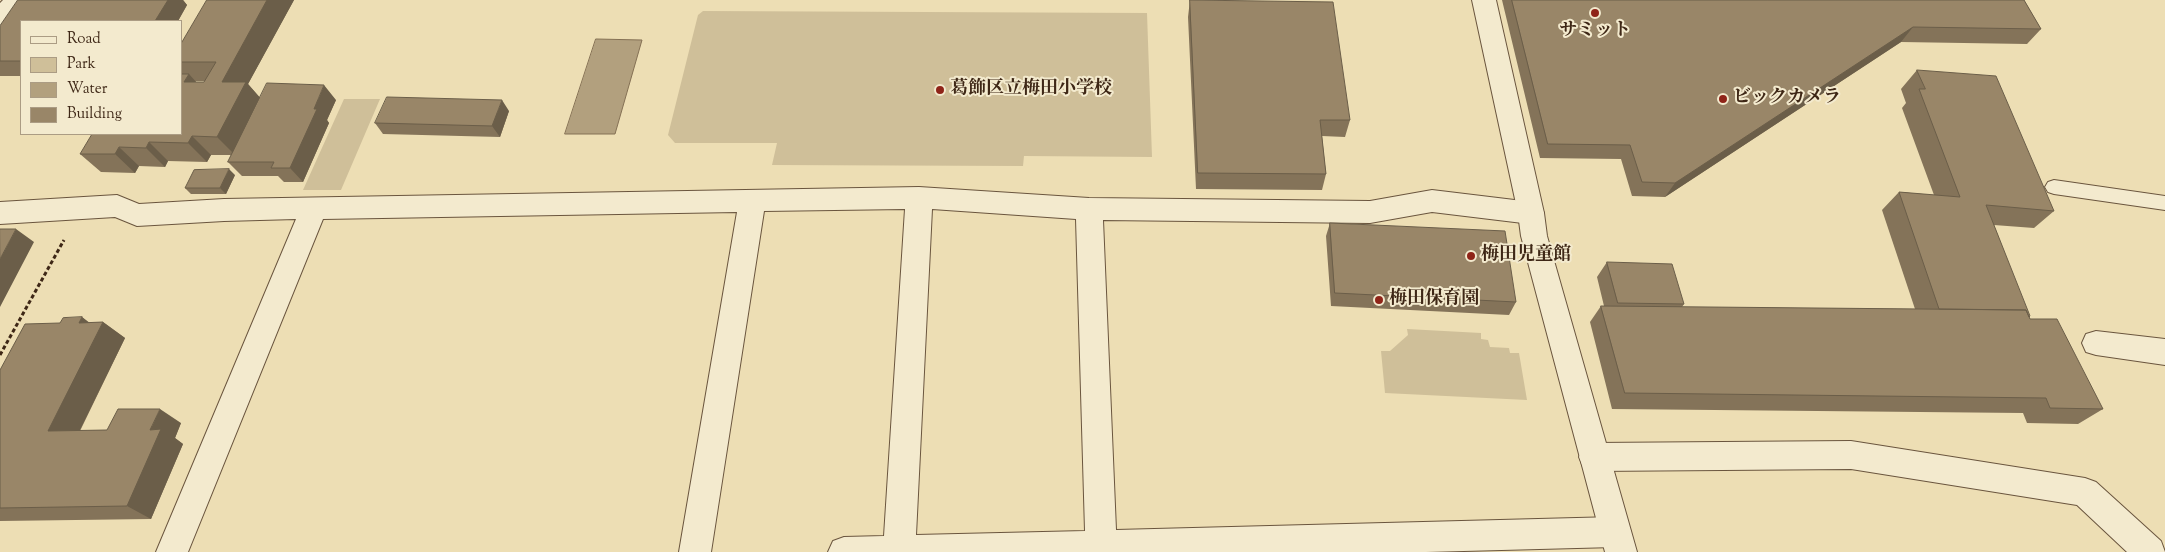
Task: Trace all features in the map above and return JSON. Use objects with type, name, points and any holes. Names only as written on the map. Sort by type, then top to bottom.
[{"type":"street","points":[[0,21],[15,0]]},
{"type":"street","points":[[844,552],[1618,542],[1534,236],[1531,213],[1484,0]]},
{"type":"street","points":[[0,213],[117,206],[137,215],[224,210],[919,198],[1089,209],[1370,212],[1432,202],[1531,213]]},
{"type":"street","points":[[900,551],[919,198]]},
{"type":"street","points":[[695,552],[752,201]]},
{"type":"street","points":[[172,552],[314,209]]},
{"type":"street","points":[[1089,209],[1101,549]]},
{"type":"street","points":[[2096,343],[2165,352]]},
{"type":"street","points":[[1594,457],[1852,455],[2084,492],[2150,552]]},
{"type":"lane","points":[[2054,188],[2165,203]]},
{"type":"path","points":[[0,355],[65,239]]},
{"type":"green space","points":[[703,11],[1147,13],[1152,157],[1024,156],[1023,166],[772,165],[777,143],[675,143],[668,135],[698,15]]},
{"type":"green space","points":[[344,99],[380,99],[341,190],[303,190]]},
{"type":"green space","points":[[1407,329],[1481,333],[1481,339],[1488,340],[1490,347],[1509,348],[1510,353],[1519,353],[1527,400],[1385,393],[1381,351],[1390,351],[1408,335]]},
{"type":"water","points":[[596,39],[642,40],[615,134],[565,134]]},
{"type":"building","points":[[18,0],[168,0],[156,20],[20,20],[20,61],[0,61],[0,26]]},
{"type":"building","points":[[207,0],[267,0],[222,82],[246,82],[217,137],[192,136],[188,143],[149,142],[146,148],[119,147],[115,154],[80,154],[91,135],[182,135],[182,74],[189,74],[184,82],[204,82],[216,62],[182,62],[182,42]]},
{"type":"building","points":[[1190,0],[1333,2],[1350,120],[1320,120],[1326,174],[1198,173]]},
{"type":"building","points":[[1512,0],[2024,0],[2041,29],[1913,27],[1675,183],[1642,182],[1630,145],[1548,144]]},
{"type":"building","points":[[1917,70],[1996,76],[2054,211],[1986,205],[2029,317],[2026,310],[1939,309],[1899,192],[1960,197],[1919,89],[1925,89]]},
{"type":"building","points":[[267,83],[324,85],[314,109],[317,109],[290,168],[271,168],[274,162],[228,162]]},
{"type":"building","points":[[387,97],[502,100],[492,126],[375,123]]},
{"type":"building","points":[[229,169],[220,188],[185,188],[194,170]]},
{"type":"building","points":[[1330,223],[1505,231],[1516,302],[1335,293]]},
{"type":"building","points":[[0,229],[16,229],[0,259]]},
{"type":"building","points":[[1607,262],[1672,264],[1684,304],[1618,303]]},
{"type":"building","points":[[1601,306],[2026,310],[2030,319],[2057,319],[2103,409],[2050,408],[2046,398],[1625,393]]},
{"type":"building","points":[[82,317],[79,323],[103,322],[48,431],[107,430],[118,409],[160,409],[150,430],[161,429],[127,506],[0,508],[0,370],[25,324],[60,323],[63,318]]},
{"type":"place","name":"サミット","points":[[1595,13]]},
{"type":"place","name":"葛飾区立梅田小学校","points":[[940,90]]},
{"type":"place","name":"ビックカメラ","points":[[1723,99]]},
{"type":"place","name":"梅田児童館","points":[[1471,256]]},
{"type":"place","name":"梅田保育園","points":[[1379,300]]}]
